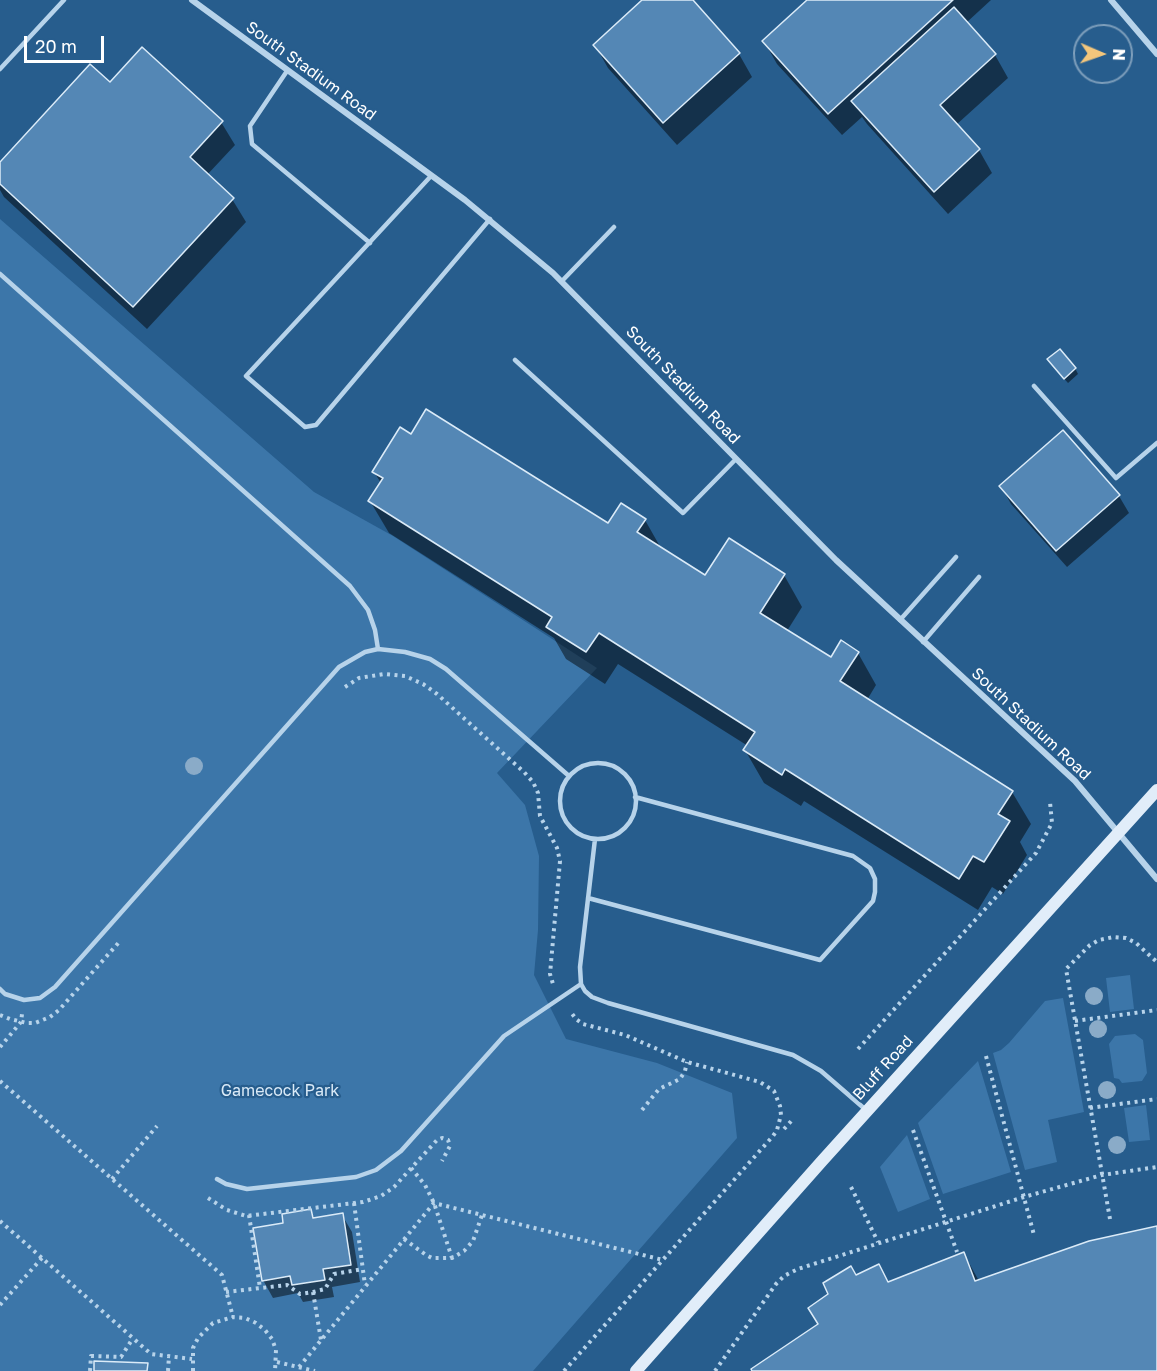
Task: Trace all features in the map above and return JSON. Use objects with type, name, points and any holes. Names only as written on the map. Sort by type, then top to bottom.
[{"type":"main road","name":"Bluff Road","points":[[636,1371],[1157,790]]},
{"type":"street","name":"South Stadium Road","points":[[192,0],[490,219],[562,281],[800,525],[923,642],[1075,781],[1157,879]]},
{"type":"street","points":[[1111,0],[1157,54]]},
{"type":"lane","points":[[0,69],[64,0]]},
{"type":"lane","points":[[287,71],[250,126],[252,144],[370,243]]},
{"type":"lane","points":[[431,176],[246,376],[304,427],[316,425],[490,219]]},
{"type":"lane","points":[[562,281],[614,227]]},
{"type":"lane","points":[[0,274],[350,586],[368,610],[375,630],[378,650]]},
{"type":"lane","points":[[514,360],[683,513],[736,459]]},
{"type":"lane","points":[[1034,386],[1116,478],[1157,443]]},
{"type":"lane","points":[[900,620],[956,556]]},
{"type":"lane","points":[[923,642],[979,577]]},
{"type":"lane","points":[[0,989],[14,998],[24,1000],[40,998],[55,987],[339,667],[364,652],[405,651],[430,659],[446,669],[569,776]]},
{"type":"lane","points":[[601,763],[622,772],[630,781],[635,797],[633,816],[627,826],[606,838],[595,839],[573,830],[561,810],[560,798],[569,776],[578,768],[589,764],[601,763]]},
{"type":"lane","points":[[588,898],[820,960],[873,901],[874,879],[870,867],[853,856],[635,797]]},
{"type":"lane","points":[[595,839],[580,967],[581,984],[585,991],[608,1004],[794,1055],[821,1071],[867,1111]]},
{"type":"lane","points":[[217,1179],[226,1184],[247,1189],[356,1177],[376,1170],[398,1155],[504,1036],[581,984]]},
{"type":"path","points":[[341,690],[359,678],[377,674],[405,676],[423,684],[437,694],[533,782],[538,793],[540,816],[560,861],[550,974],[553,984]]},
{"type":"path","points":[[858,1048],[1036,853],[1052,823],[1050,802]]},
{"type":"path","points":[[1110,1219],[1066,969],[1090,945],[1099,940],[1114,937],[1126,938],[1146,950],[1157,962]]},
{"type":"path","points":[[0,1015],[21,1022],[35,1023],[59,1010]]},
{"type":"path","points":[[1076,1021],[1157,1010]]},
{"type":"path","points":[[564,1371],[773,1136],[779,1125],[780,1106],[778,1098],[770,1087],[752,1079],[687,1062],[625,1035],[583,1024],[570,1011]]},
{"type":"path","points":[[0,1047],[21,1022]]},
{"type":"path","points":[[986,1056],[1035,1235]]},
{"type":"path","points":[[642,1110],[659,1089],[680,1079],[687,1062]]},
{"type":"path","points":[[0,1081],[222,1275],[233,1317]]},
{"type":"path","points":[[1090,1108],[1157,1099]]},
{"type":"path","points":[[784,1129],[794,1118]]},
{"type":"path","points":[[779,1125],[789,1133]]},
{"type":"path","points":[[112,1179],[157,1126]]},
{"type":"path","points":[[912,1131],[957,1252]]},
{"type":"path","points":[[398,1155],[421,1179],[434,1203],[452,1258]]},
{"type":"path","points":[[715,1371],[784,1276],[825,1259],[1024,1197],[1102,1175],[1157,1167]]},
{"type":"path","points":[[851,1187],[878,1242]]},
{"type":"path","points":[[354,1203],[365,1286]]},
{"type":"path","points":[[434,1203],[663,1260]]},
{"type":"path","points":[[299,1367],[434,1203]]},
{"type":"path","points":[[249,1215],[260,1288]]},
{"type":"path","points":[[404,1239],[419,1252],[432,1258],[452,1258],[464,1251],[473,1241],[482,1215]]},
{"type":"path","points":[[0,1221],[151,1354],[192,1359]]},
{"type":"path","points":[[0,1305],[42,1258]]},
{"type":"path","points":[[226,1292],[287,1285],[300,1294],[313,1292],[325,1289],[334,1274],[363,1269]]},
{"type":"path","points":[[313,1292],[321,1340]]},
{"type":"path","points":[[194,1371],[192,1359],[194,1348],[204,1330],[213,1323],[233,1317],[245,1318],[265,1330],[276,1350],[275,1371]]},
{"type":"path","points":[[90,1371],[90,1356],[121,1357],[133,1338]]},
{"type":"path","points":[[168,1371],[169,1356]]},
{"type":"path","points":[[277,1362],[315,1371]]},
{"type":"green space","name":"Gamecock Park","points":[[0,219],[314,492],[393,536],[597,668],[497,773],[525,805],[539,856],[538,930],[534,975],[566,1039],[657,1063],[732,1093],[737,1138],[533,1371],[0,1371]]},
{"type":"green space","points":[[1130,975],[1134,1009],[1110,1012],[1106,978]]},
{"type":"green space","points":[[1063,998],[1084,1112],[1048,1120],[1057,1162],[1025,1170],[993,1053],[1009,1043],[1045,1001]]},
{"type":"green space","points":[[1135,1034],[1143,1040],[1147,1073],[1142,1081],[1122,1083],[1119,1079],[1114,1078],[1109,1044],[1115,1036]]},
{"type":"green space","points":[[978,1061],[1011,1172],[943,1194],[918,1123]]},
{"type":"green space","points":[[1146,1105],[1150,1140],[1129,1142],[1124,1108]]},
{"type":"green space","points":[[907,1135],[930,1199],[898,1212],[880,1167]]},
{"type":"building","points":[[642,0],[693,0],[740,53],[663,123],[593,45]]},
{"type":"building","points":[[807,0],[953,0],[828,114],[762,41]]},
{"type":"building","points":[[954,7],[996,54],[940,105],[980,149],[934,192],[851,101]]},
{"type":"building","points":[[142,47],[223,121],[190,157],[234,198],[133,307],[0,184],[0,162],[90,64],[110,82]]},
{"type":"building","points":[[1060,349],[1076,368],[1064,379],[1047,359]]},
{"type":"building","points":[[426,409],[608,523],[621,503],[646,519],[637,532],[705,575],[729,538],[785,574],[760,613],[831,657],[841,640],[859,652],[840,681],[1013,791],[998,814],[1010,821],[984,862],[973,856],[959,879],[785,769],[782,775],[743,750],[755,732],[599,633],[586,652],[546,627],[552,617],[368,501],[383,478],[372,472],[400,427],[411,434]]},
{"type":"building","points":[[1063,430],[1120,495],[1056,551],[999,486]]},
{"type":"building","points":[[311,1209],[313,1218],[343,1213],[351,1265],[323,1269],[325,1280],[292,1285],[290,1276],[262,1281],[253,1228],[283,1223],[282,1214]]},
{"type":"building","points":[[1157,1226],[1157,1371],[752,1371],[751,1369],[818,1324],[808,1308],[828,1294],[823,1283],[851,1266],[856,1275],[879,1264],[888,1282],[964,1252],[975,1281],[1089,1241]]},
{"type":"building","points":[[94,1361],[148,1363],[147,1371],[94,1371]]}]
